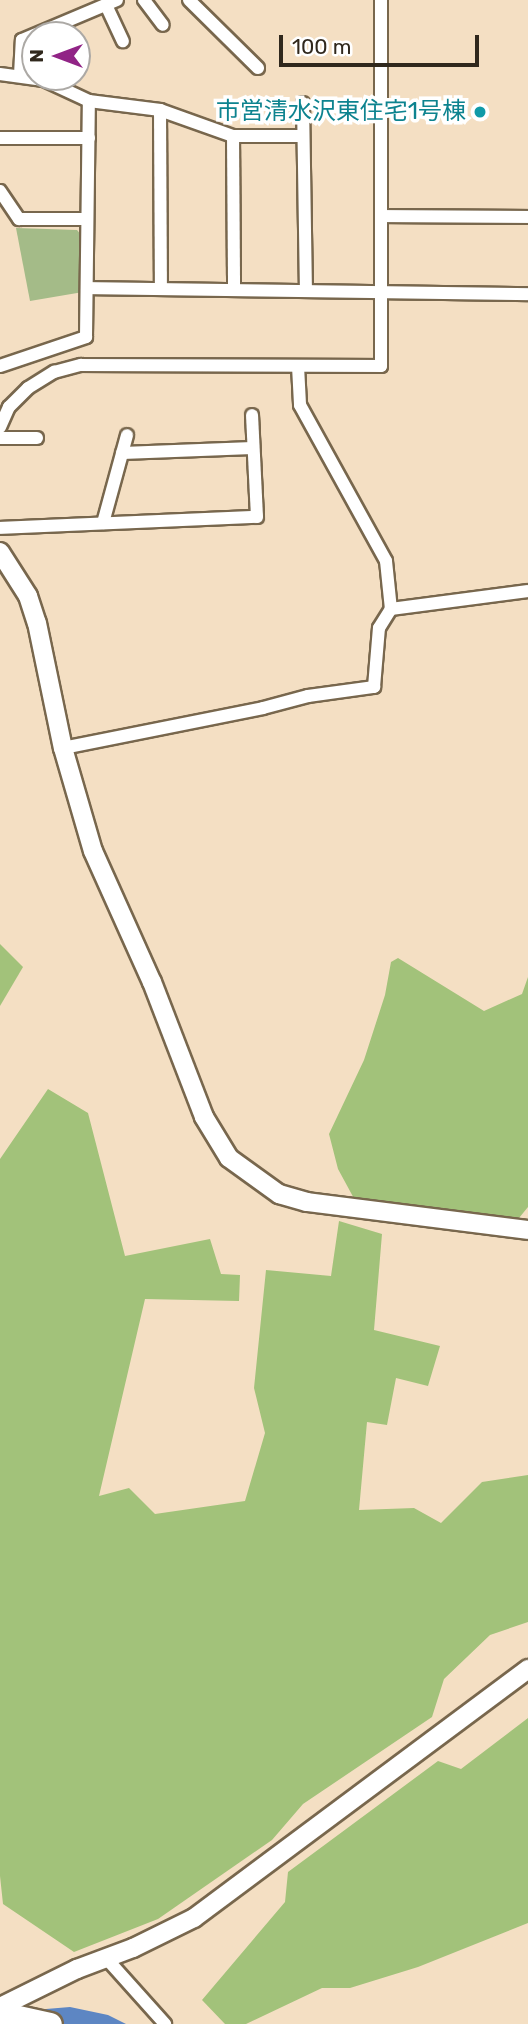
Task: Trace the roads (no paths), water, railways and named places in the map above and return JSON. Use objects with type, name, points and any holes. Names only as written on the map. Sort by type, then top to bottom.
[{"type":"highway","points":[[2,2004],[50,2024]]},
{"type":"street","points":[[144,0],[163,25]]},
{"type":"street","points":[[188,0],[258,68]]},
{"type":"street","points":[[0,427],[9,407],[28,388],[54,372],[81,365],[381,366],[381,0]]},
{"type":"street","points":[[20,75],[22,40],[111,2],[123,41]]},
{"type":"street","points":[[0,74],[44,80],[89,101],[160,110],[233,136],[303,136]]},
{"type":"street","points":[[0,366],[86,337],[89,101]]},
{"type":"street","points":[[303,103],[306,290]]},
{"type":"street","points":[[160,110],[161,289]]},
{"type":"street","points":[[233,136],[234,290]]},
{"type":"street","points":[[0,138],[89,138]]},
{"type":"street","points":[[0,191],[19,219],[88,219]]},
{"type":"street","points":[[381,216],[528,217]]},
{"type":"street","points":[[87,288],[528,294]]},
{"type":"street","points":[[63,748],[263,708],[309,696],[374,687],[379,628],[391,609],[386,561],[300,405],[299,366]]},
{"type":"street","points":[[0,528],[257,517],[252,415]]},
{"type":"street","points":[[103,523],[127,435]]},
{"type":"street","points":[[0,438],[37,438]]},
{"type":"street","points":[[122,453],[253,448]]},
{"type":"street","points":[[0,552],[27,596],[37,623],[63,748],[93,851],[152,982],[204,1118],[229,1158],[279,1194],[307,1202],[528,1230]]},
{"type":"street","points":[[391,609],[510,591],[528,591]]},
{"type":"street","points":[[2,2004],[162,1936],[194,1918],[528,1669]]},
{"type":"street","points":[[106,1958],[164,2024]]},
{"type":"water","points":[[70,2007],[108,2015],[126,2024],[14,2024],[46,2009]]},
{"type":"place","name":"市営清水沢東住宅1号棟","points":[[480,112]]}]
